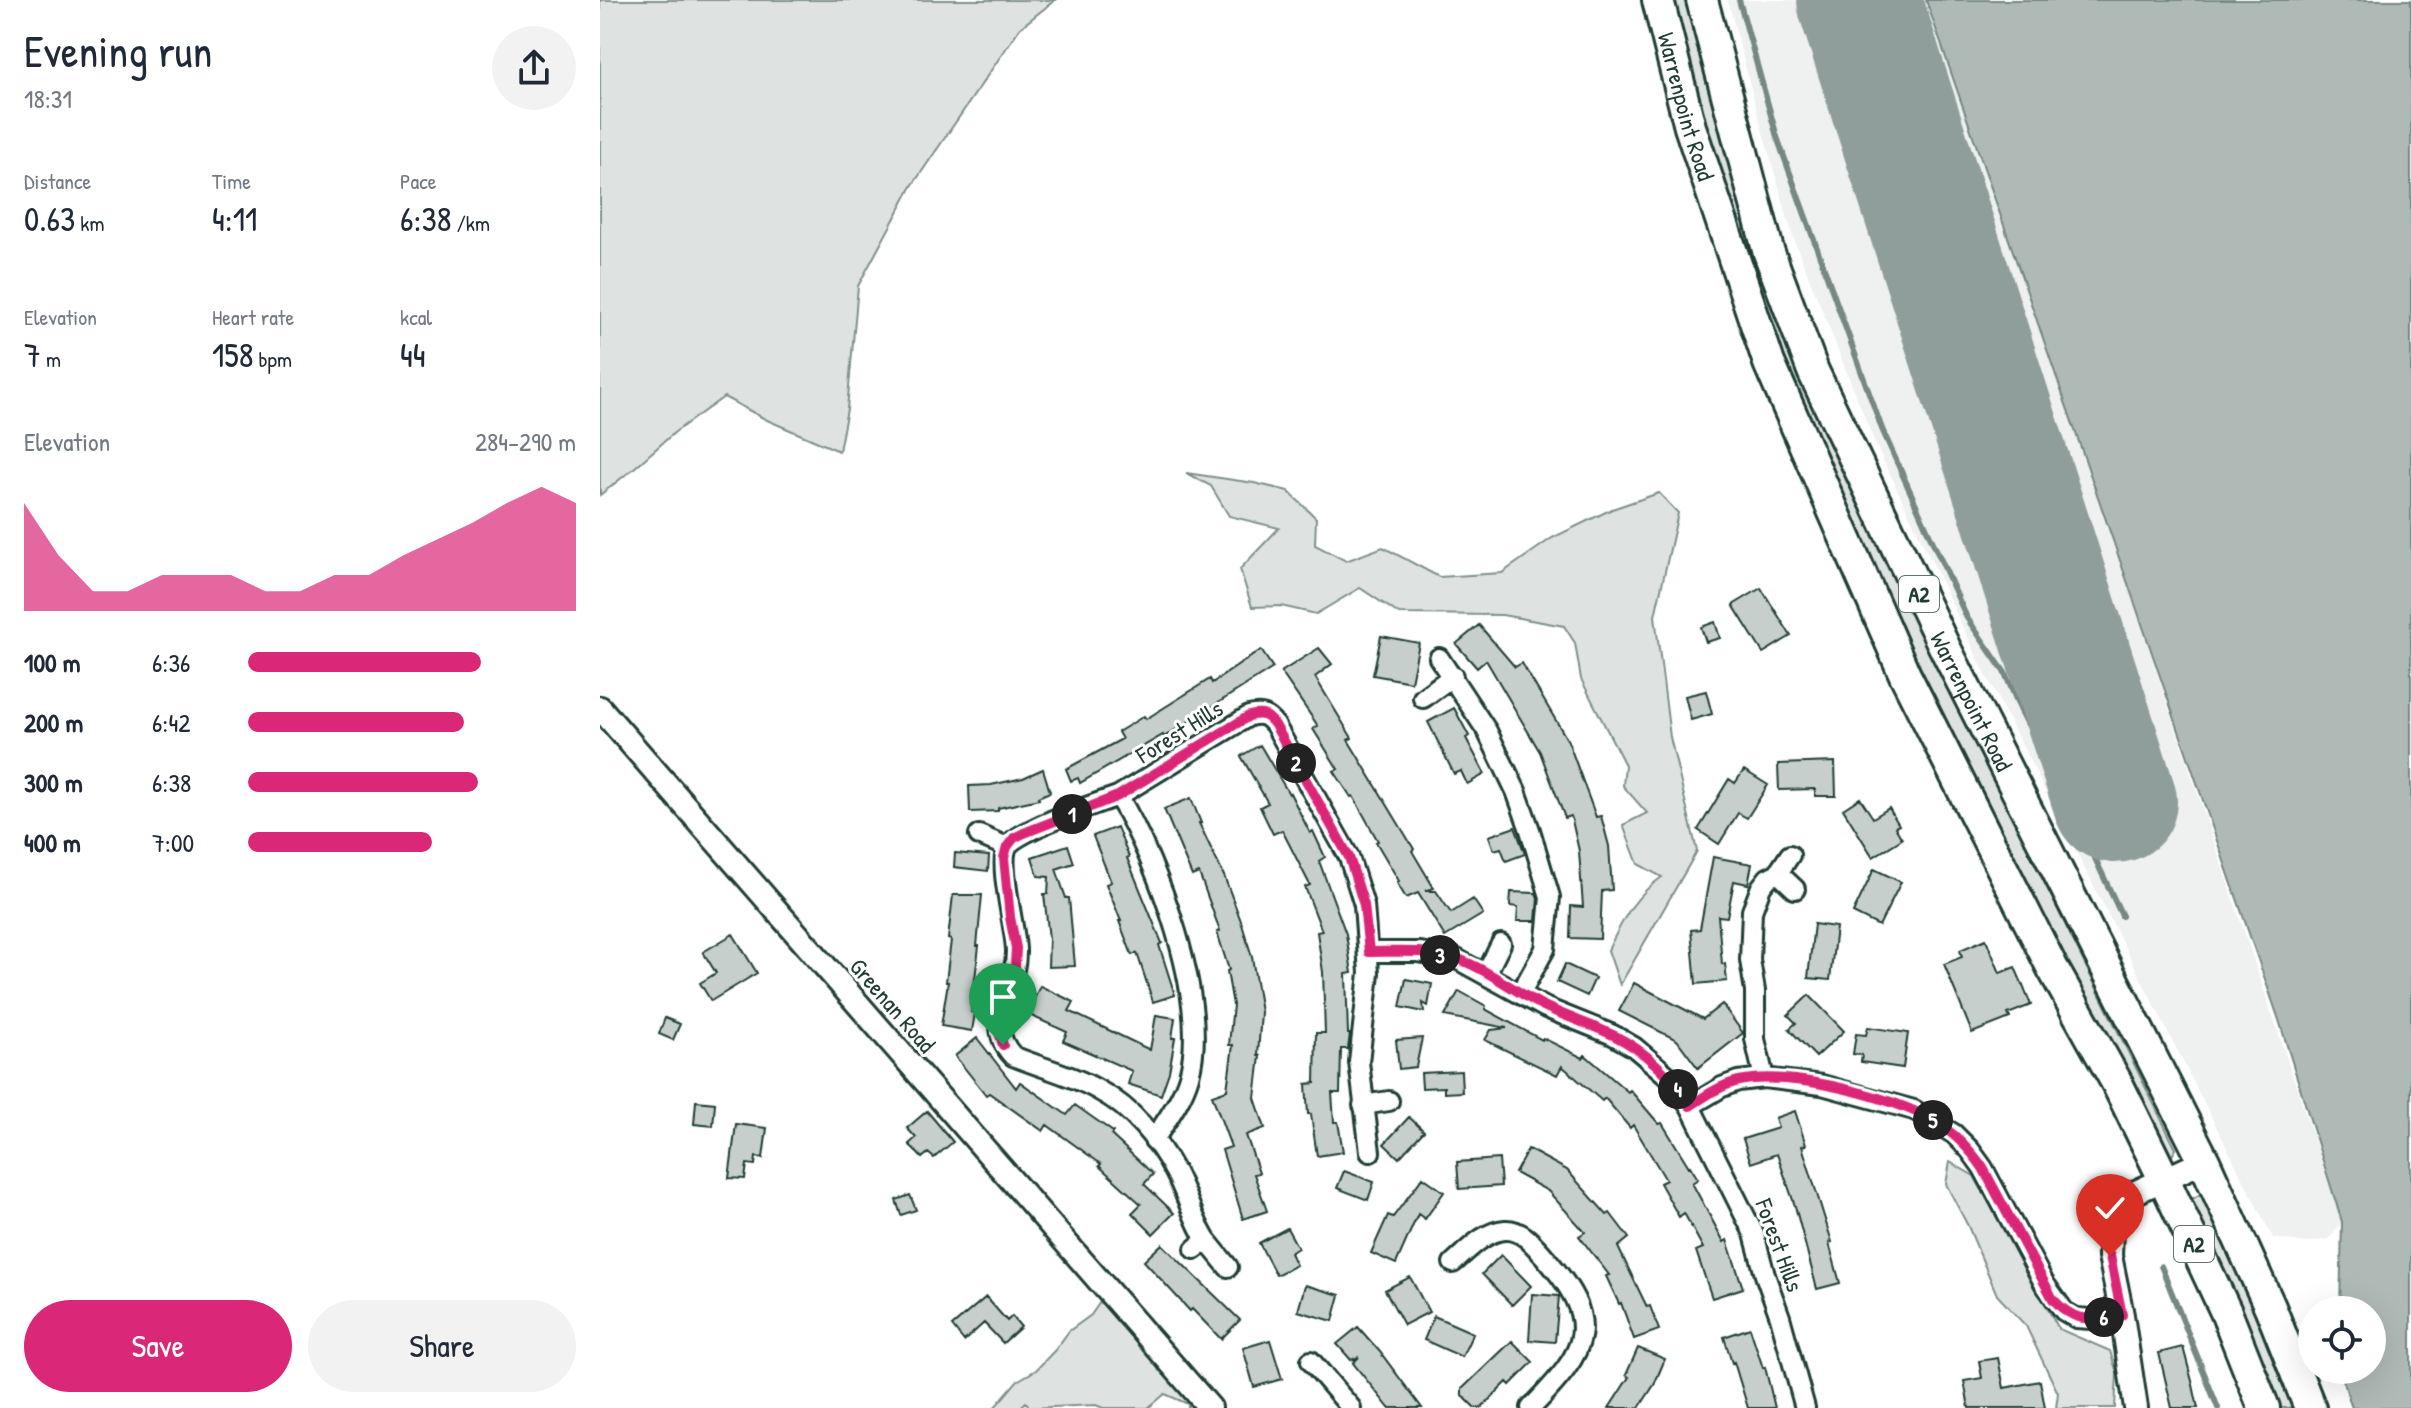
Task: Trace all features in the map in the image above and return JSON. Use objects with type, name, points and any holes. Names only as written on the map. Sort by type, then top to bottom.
[{"type":"highway","name":"Warrenpoint Road","points":[[1658,0],[1690,127],[1769,363],[1905,675],[2052,967],[2117,1083],[2164,1179]]},
{"type":"highway","name":"Warrenpoint Road","points":[[1702,0],[1768,250],[1813,371],[1944,646],[2204,1161]]},
{"type":"highway","name":"A2","points":[[2204,1161],[2270,1307],[2310,1408]]},
{"type":"highway","name":"A2","points":[[2164,1179],[2226,1312],[2264,1408]]},
{"type":"street","points":[[1439,658],[1487,731],[1516,791],[1550,897],[1545,949],[1520,994]]},
{"type":"street","points":[[1423,698],[1453,676]]},
{"type":"street","name":"Greenan Road","points":[[600,708],[1210,1408]]},
{"type":"street","name":"Forest Hills","points":[[1007,847],[1014,838],[1024,833],[1118,796],[1249,716],[1259,713],[1269,716],[1349,857],[1364,905],[1369,952],[1453,957],[1546,1008],[1613,1035],[1634,1047],[1668,1076],[1690,1106],[1754,1234],[1805,1408]]},
{"type":"street","points":[[1118,796],[1131,818],[1169,912],[1182,952],[1193,1014],[1193,1056],[1189,1076],[1175,1107],[1154,1140]]},
{"type":"street","points":[[979,835],[1007,847],[1004,858],[1016,948],[1015,967],[1000,1017],[999,1032],[1003,1045],[1013,1056],[1112,1097],[1133,1116],[1154,1140],[1181,1184],[1196,1223],[1200,1245],[1228,1267]]},
{"type":"street","points":[[1764,1078],[1755,1039],[1750,926],[1761,887],[1768,878],[1778,873],[1790,855]]},
{"type":"street","points":[[1778,873],[1795,889]]},
{"type":"street","points":[[1486,974],[1501,944]]},
{"type":"street","points":[[1369,952],[1359,1062],[1370,1152]]},
{"type":"street","points":[[1690,1106],[1722,1087],[1738,1081],[1764,1078],[1822,1085],[1914,1110],[1944,1127],[1970,1150],[1983,1168],[2044,1283],[2064,1311],[2076,1318],[2122,1315]]},
{"type":"street","points":[[1363,1105],[1389,1101]]},
{"type":"street","points":[[2136,1408],[2110,1256],[2111,1229],[2118,1210],[2136,1192],[2204,1161]]},
{"type":"street","points":[[1453,1263],[1489,1235],[1503,1230],[1516,1231],[1529,1239],[1551,1264],[1579,1304],[1583,1320],[1577,1350],[1561,1377],[1531,1408]]},
{"type":"street","points":[[1311,1361],[1351,1408]]},
{"type":"shaded area","points":[[600,0],[1055,0],[1020,28],[912,186],[858,286],[847,409],[839,451],[767,420],[724,397],[675,432],[600,495]]},
{"type":"shaded area","points":[[1670,0],[1691,0],[1772,296],[1905,600],[2176,1149],[2170,1159],[2105,1037],[1836,498],[1750,282]]},
{"type":"shaded area","points":[[1728,0],[1930,0],[2342,1222],[2329,1239],[2306,1243],[2273,1238],[1981,665],[1875,443],[1794,240]]},
{"type":"shaded area","points":[[1926,0],[2411,0],[2411,1408],[2352,1408],[2344,1384],[2386,1384],[2386,1296],[2340,1296],[2342,1222],[2279,1020]]},
{"type":"shaded area","points":[[1186,473],[1288,491],[1316,518],[1315,545],[1346,561],[1383,547],[1439,577],[1502,573],[1552,538],[1612,509],[1659,493],[1678,513],[1655,616],[1670,737],[1697,851],[1620,985],[1608,950],[1636,901],[1662,877],[1638,864],[1623,825],[1647,813],[1623,786],[1625,765],[1581,679],[1575,643],[1564,626],[1502,615],[1399,614],[1360,588],[1316,614],[1281,606],[1252,607],[1240,569],[1279,528],[1229,516],[1211,486]]},
{"type":"shaded area","points":[[1950,1162],[1974,1176],[2059,1329],[2110,1351],[2117,1373],[2115,1408],[2056,1408],[2058,1393],[2026,1326],[1997,1295],[1968,1226],[1946,1184]]},
{"type":"shaded area","points":[[2205,1192],[2298,1408],[2274,1408],[2188,1201]]},
{"type":"shaded area","points":[[1102,1299],[1151,1352],[1159,1371],[1173,1374],[1204,1408],[1188,1408],[1188,1404],[1165,1394],[1148,1408],[1103,1408],[1096,1405],[1030,1408],[1026,1402],[1020,1408],[994,1408],[1017,1381],[1036,1370],[1069,1331],[1091,1315]]},
{"type":"building","points":[[1761,588],[1791,636],[1763,653],[1733,605]]},
{"type":"building","points":[[1715,622],[1720,638],[1706,642],[1701,627]]},
{"type":"building","points":[[1479,625],[1515,667],[1522,663],[1568,741],[1596,817],[1601,816],[1609,846],[1612,890],[1602,891],[1600,939],[1570,938],[1571,906],[1583,907],[1579,851],[1571,816],[1565,818],[1540,752],[1486,660],[1477,668],[1456,644]]},
{"type":"building","points":[[1381,636],[1419,643],[1411,682],[1373,675]]},
{"type":"building","points":[[1319,648],[1332,664],[1315,677],[1434,888],[1425,891],[1436,891],[1451,913],[1473,899],[1483,914],[1445,937],[1418,893],[1406,898],[1353,796],[1334,771],[1338,769],[1313,729],[1318,726],[1281,672]]},
{"type":"building","points":[[1261,650],[1273,668],[1164,737],[1080,783],[1078,778],[1071,781],[1066,769],[1122,739],[1118,732],[1144,716],[1146,719],[1210,679],[1212,683]]},
{"type":"building","points":[[1706,691],[1712,714],[1691,720],[1685,696]]},
{"type":"building","points":[[1454,708],[1485,774],[1467,784],[1461,771],[1454,774],[1428,722]]},
{"type":"building","points":[[1260,745],[1310,833],[1313,831],[1325,857],[1319,861],[1346,934],[1352,973],[1346,974],[1350,1034],[1348,1049],[1341,1049],[1340,1093],[1332,1093],[1334,1122],[1338,1122],[1343,1152],[1317,1156],[1311,1114],[1308,1114],[1306,1084],[1315,1083],[1316,1033],[1325,1033],[1323,972],[1317,932],[1322,931],[1305,887],[1310,885],[1282,830],[1273,834],[1260,807],[1268,803],[1241,756]]},
{"type":"building","points":[[1835,762],[1836,796],[1815,796],[1815,789],[1779,790],[1778,764]]},
{"type":"building","points":[[1043,769],[1050,792],[1039,799],[998,808],[998,811],[970,812],[969,786],[1023,778]]},
{"type":"building","points":[[1744,770],[1768,785],[1747,818],[1738,813],[1719,844],[1698,830],[1729,779],[1735,783]]},
{"type":"building","points":[[1191,798],[1241,921],[1252,957],[1261,1012],[1255,1098],[1265,1128],[1246,1135],[1259,1173],[1254,1174],[1267,1211],[1243,1219],[1222,1150],[1231,1147],[1212,1095],[1227,1090],[1233,1045],[1229,1045],[1233,1005],[1229,970],[1217,932],[1220,931],[1199,873],[1192,876],[1164,809]]},
{"type":"building","points":[[1860,798],[1873,818],[1889,808],[1899,825],[1895,827],[1902,839],[1873,857],[1843,809]]},
{"type":"building","points":[[1117,827],[1162,943],[1159,945],[1175,995],[1153,1002],[1137,953],[1132,955],[1119,921],[1106,884],[1111,882],[1093,836]]},
{"type":"building","points":[[1515,827],[1525,854],[1506,861],[1501,848],[1494,850],[1489,836]]},
{"type":"building","points":[[1068,845],[1074,863],[1056,869],[1066,898],[1069,898],[1075,966],[1048,967],[1049,939],[1044,894],[1048,894],[1049,877],[1038,876],[1032,857]]},
{"type":"building","points":[[955,853],[989,856],[988,871],[954,867]]},
{"type":"building","points":[[1713,857],[1752,864],[1748,884],[1734,881],[1727,917],[1718,916],[1722,964],[1725,964],[1727,981],[1696,984],[1691,930],[1700,929]]},
{"type":"building","points":[[1874,869],[1901,882],[1879,926],[1853,913]]},
{"type":"building","points":[[1511,892],[1536,893],[1536,921],[1517,921],[1518,907],[1510,906]]},
{"type":"building","points":[[953,895],[982,895],[972,1031],[941,1026],[948,982],[951,940],[948,939]]},
{"type":"building","points":[[1814,924],[1836,927],[1830,980],[1808,978]]},
{"type":"building","points":[[733,934],[757,973],[711,1001],[700,983],[716,973],[703,952]]},
{"type":"building","points":[[1986,939],[2000,973],[2015,967],[2031,1005],[2008,1014],[2010,1018],[1972,1033],[1944,964],[1962,957],[1960,950]]},
{"type":"building","points":[[1565,964],[1595,978],[1587,996],[1557,982]]},
{"type":"building","points":[[1406,979],[1432,984],[1428,1006],[1423,1003],[1424,1012],[1400,1007]]},
{"type":"building","points":[[1634,983],[1703,1019],[1722,1004],[1743,1033],[1698,1068],[1677,1040],[1619,1011]]},
{"type":"building","points":[[1040,986],[1074,1002],[1069,1011],[1150,1050],[1156,1015],[1175,1018],[1169,1072],[1161,1095],[1128,1084],[1132,1071],[1063,1041],[1067,1032],[1027,1014]]},
{"type":"building","points":[[1459,991],[1542,1040],[1583,1058],[1585,1055],[1628,1092],[1630,1090],[1659,1124],[1662,1123],[1698,1179],[1692,1183],[1724,1242],[1727,1240],[1743,1288],[1712,1298],[1696,1251],[1703,1248],[1684,1213],[1679,1217],[1660,1183],[1666,1180],[1633,1125],[1630,1128],[1605,1098],[1602,1101],[1562,1066],[1557,1075],[1485,1040],[1491,1030],[1507,1028],[1445,1016]]},
{"type":"building","points":[[1809,995],[1844,1031],[1816,1057],[1789,1029],[1796,1023],[1788,1015]]},
{"type":"building","points":[[665,1018],[680,1024],[673,1040],[659,1034]]},
{"type":"building","points":[[1868,1027],[1908,1033],[1903,1068],[1861,1062],[1862,1055],[1853,1054],[1856,1034],[1866,1035]]},
{"type":"building","points":[[977,1038],[1016,1088],[1020,1082],[1067,1115],[1075,1105],[1113,1132],[1111,1135],[1153,1174],[1144,1184],[1174,1213],[1153,1234],[1132,1213],[1141,1204],[1099,1166],[1101,1164],[1047,1125],[1043,1131],[989,1093],[986,1095],[955,1056]]},
{"type":"building","points":[[1422,1038],[1416,1067],[1399,1069],[1396,1040]]},
{"type":"building","points":[[1461,1071],[1462,1092],[1444,1093],[1444,1087],[1422,1088],[1421,1073]]},
{"type":"building","points":[[696,1101],[715,1103],[713,1126],[694,1124]]},
{"type":"building","points":[[927,1111],[953,1142],[934,1158],[928,1153],[922,1158],[909,1144],[916,1138],[907,1128]]},
{"type":"building","points":[[1795,1111],[1806,1145],[1802,1146],[1832,1242],[1829,1243],[1840,1283],[1817,1289],[1795,1206],[1777,1154],[1751,1163],[1743,1139],[1778,1128],[1775,1118]]},
{"type":"building","points":[[1409,1117],[1424,1131],[1399,1158],[1384,1144]]},
{"type":"building","points":[[736,1124],[767,1128],[763,1158],[756,1157],[755,1165],[747,1164],[745,1179],[729,1178]]},
{"type":"building","points":[[1528,1149],[1567,1170],[1607,1215],[1610,1213],[1629,1238],[1618,1247],[1647,1307],[1650,1306],[1659,1330],[1634,1339],[1621,1303],[1606,1276],[1609,1275],[1579,1236],[1585,1232],[1548,1191],[1515,1173]]},
{"type":"building","points":[[1499,1159],[1501,1186],[1459,1189],[1457,1162]]},
{"type":"building","points":[[1344,1171],[1374,1182],[1368,1200],[1337,1188]]},
{"type":"building","points":[[1423,1177],[1444,1192],[1425,1219],[1418,1214],[1396,1264],[1371,1253],[1388,1215],[1393,1217]]},
{"type":"building","points":[[910,1195],[916,1210],[901,1215],[896,1200]]},
{"type":"building","points":[[1287,1228],[1298,1248],[1290,1253],[1296,1265],[1276,1275],[1259,1243]]},
{"type":"building","points":[[1162,1244],[1240,1320],[1221,1339],[1144,1261]]},
{"type":"building","points":[[1501,1255],[1531,1286],[1512,1305],[1482,1274]]},
{"type":"building","points":[[1410,1277],[1429,1312],[1404,1325],[1385,1290]]},
{"type":"building","points":[[1305,1285],[1340,1295],[1333,1321],[1298,1311]]},
{"type":"building","points":[[1532,1294],[1559,1296],[1555,1342],[1529,1340]]},
{"type":"building","points":[[986,1297],[1007,1321],[1012,1316],[1021,1327],[1003,1343],[984,1323],[964,1341],[952,1326]]},
{"type":"building","points":[[1434,1316],[1473,1333],[1462,1357],[1424,1340]]},
{"type":"building","points":[[1358,1327],[1422,1408],[1389,1408],[1353,1363],[1359,1357],[1351,1360],[1337,1344]]},
{"type":"building","points":[[1750,1328],[1765,1367],[1775,1408],[1748,1408],[1732,1363],[1724,1337]]},
{"type":"building","points":[[1270,1340],[1282,1379],[1254,1387],[1243,1348]]},
{"type":"building","points":[[1512,1341],[1533,1362],[1481,1408],[1475,1408],[1462,1395],[1462,1389]]},
{"type":"building","points":[[2183,1347],[2198,1408],[2172,1408],[2159,1353]]},
{"type":"building","points":[[1638,1348],[1665,1359],[1654,1385],[1639,1408],[1609,1408],[1629,1377],[1626,1375]]},
{"type":"building","points":[[1998,1358],[2004,1388],[2040,1381],[2045,1408],[1969,1408],[1964,1381],[1982,1378],[1979,1361]]},
{"type":"waterway","points":[[1739,0],[1777,137],[1882,429],[1967,618],[2005,673],[2122,916]]},
{"type":"waterway","points":[[2161,1266],[2218,1408]]},
{"type":"runway","points":[[1859,0],[2115,801]]},
{"type":"route","points":[[1003,1045],[999,1032],[1000,1017],[1015,967],[1016,948],[1004,858],[1007,847],[1014,838],[1024,833],[1118,796],[1249,716],[1259,713],[1269,716],[1275,725],[1349,857],[1364,905],[1369,952],[1435,954],[1468,964],[1546,1008],[1613,1035],[1634,1047],[1668,1076],[1690,1106],[1722,1087],[1738,1081],[1764,1078],[1799,1080],[1914,1110],[1954,1134],[1970,1150],[1983,1168],[2053,1299],[2076,1318],[2122,1315],[2110,1256]]}]
